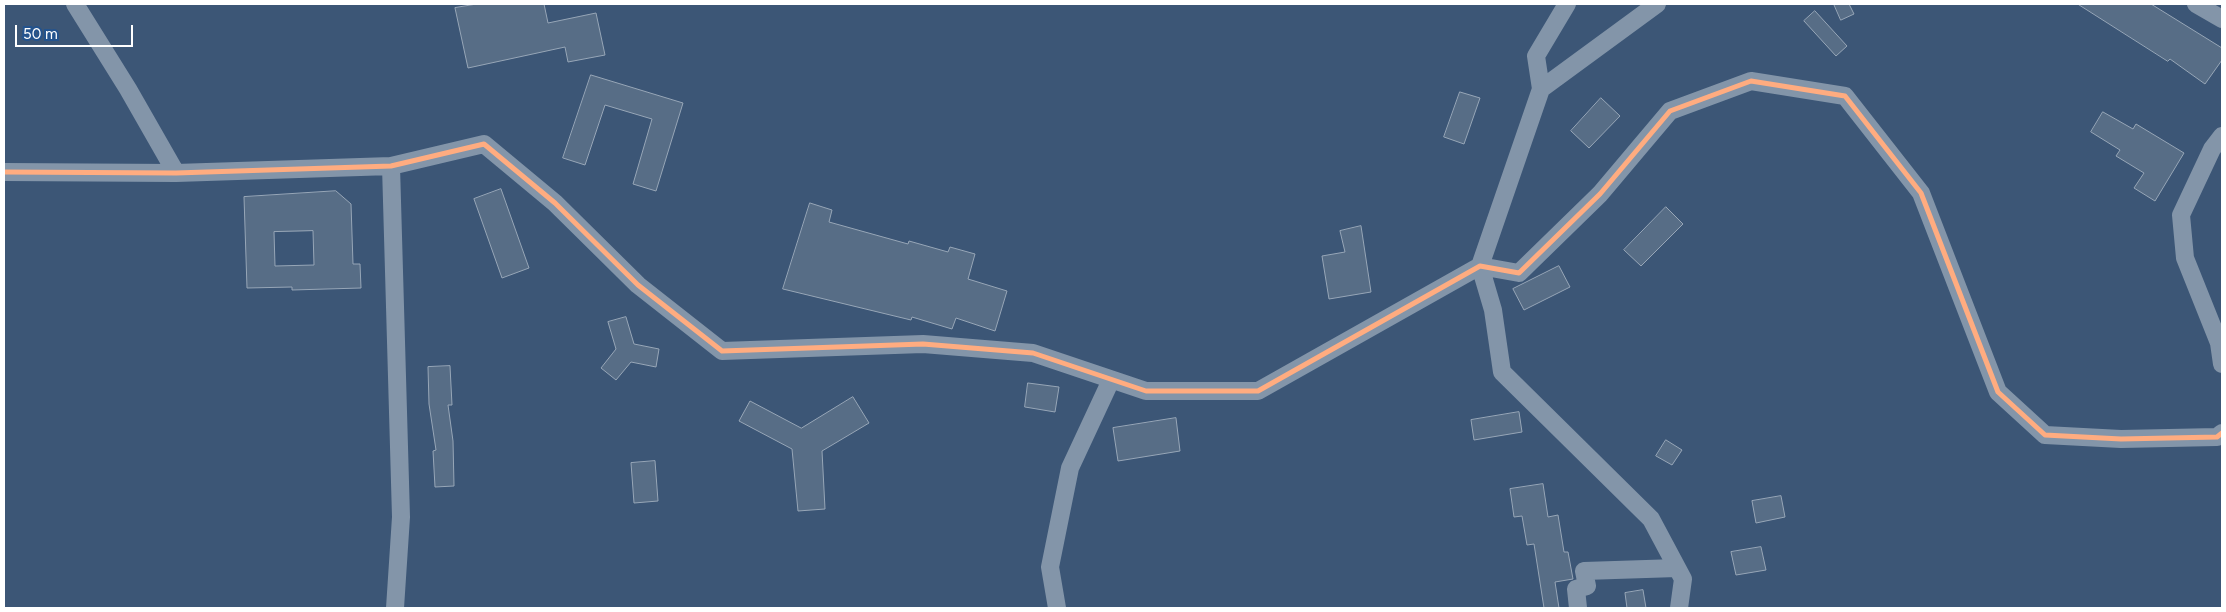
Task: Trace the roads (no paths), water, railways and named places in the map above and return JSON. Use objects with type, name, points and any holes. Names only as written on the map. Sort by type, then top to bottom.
[{"type":"street","points":[[74,4],[128,89],[176,173]]},
{"type":"street","points":[[1567,4],[1536,56],[1541,88],[1480,266],[1493,310],[1502,372],[1651,520],[1683,579],[1680,608]]},
{"type":"street","points":[[1541,88],[1657,4]]},
{"type":"street","points":[[2196,4],[2222,19]]},
{"type":"street","points":[[4,172],[176,173],[391,166],[484,144],[555,203],[638,285],[722,351],[923,344],[1033,353],[1146,392],[1258,391],[1480,266],[1518,273],[1600,194],[1670,111],[1751,80],[1845,96],[1921,193],[1998,392],[2045,435],[2121,439],[2218,437],[2222,433]]},
{"type":"street","points":[[2222,136],[2212,149],[2181,215],[2185,258],[2219,343],[2222,364]]},
{"type":"street","points":[[391,166],[401,517],[394,608]]},
{"type":"street","points":[[1057,608],[1050,567],[1070,468],[1112,380]]},
{"type":"street","points":[[1578,608],[1576,589],[1587,586],[1584,571],[1677,568]]}]
